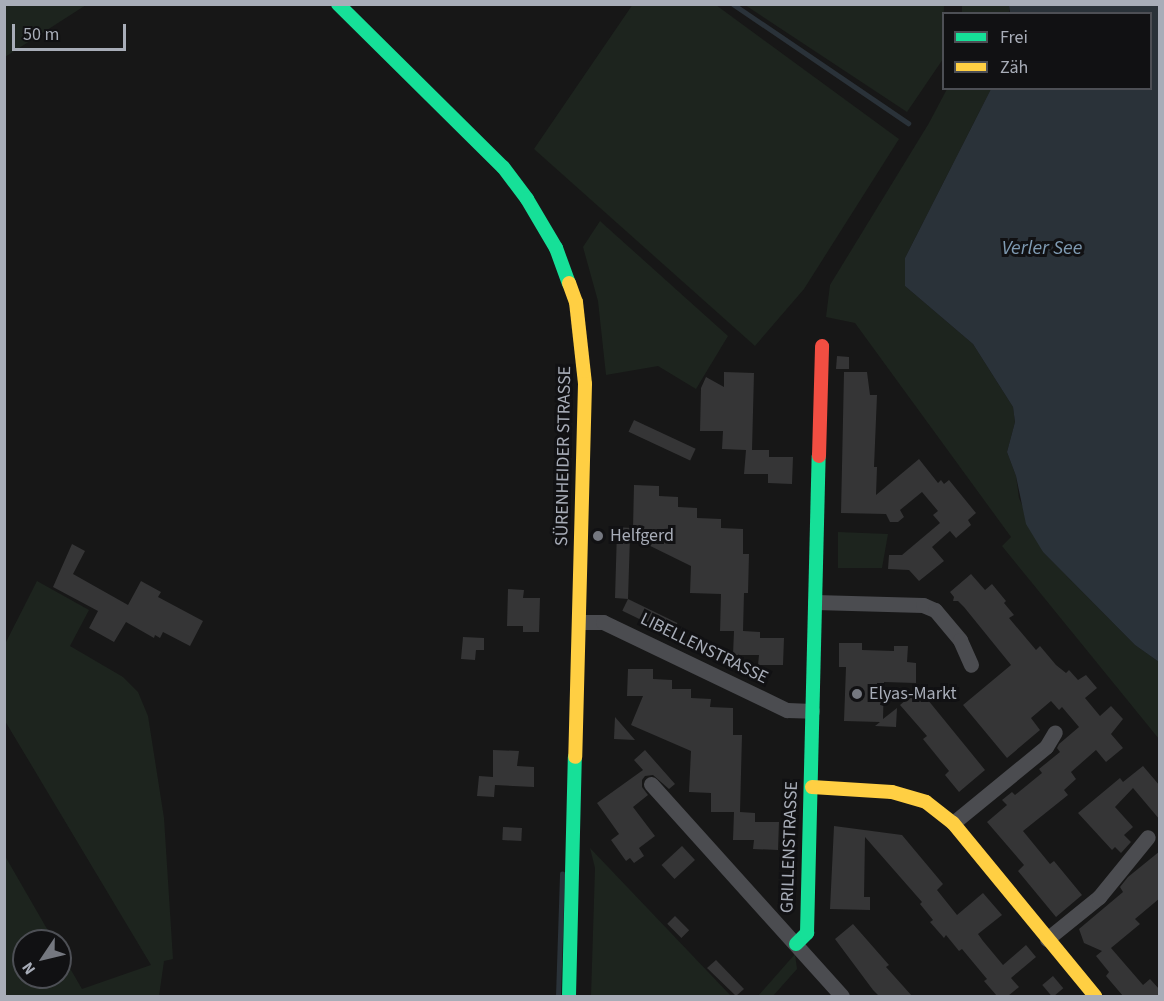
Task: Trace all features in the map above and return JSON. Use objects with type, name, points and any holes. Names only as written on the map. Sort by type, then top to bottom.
[{"type":"main road","name":"SÜRENHEIDER STRASSE","points":[[338,4],[503,167],[527,199],[556,248],[576,302],[585,384],[569,996]]},
{"type":"main road","name":"GRILLENSTRASSE","points":[[796,944],[807,933],[822,346]]},
{"type":"main road","points":[[812,787],[892,792],[926,802],[953,823],[1095,996]]},
{"type":"street","points":[[815,602],[923,605],[935,610],[960,640],[971,664]]},
{"type":"street","name":"LIBELLENSTRASSE","points":[[580,622],[603,622],[788,710],[812,711]]},
{"type":"street","points":[[953,823],[1046,747],[1055,732]]},
{"type":"street","name":"GRILLENSTRASSE","points":[[651,784],[796,944]]},
{"type":"street","points":[[1047,939],[1099,897],[1148,837]]},
{"type":"street","points":[[796,944],[842,996]]},
{"type":"shaded area","points":[[5,4],[86,4],[86,5],[5,57]]},
{"type":"shaded area","points":[[633,4],[716,5],[899,139],[804,289],[755,346],[534,149]]},
{"type":"shaded area","points":[[745,5],[944,5],[942,60],[907,112]]},
{"type":"shaded area","points":[[962,5],[1009,5],[1009,12],[962,12]]},
{"type":"shaded area","points":[[946,90],[990,90],[905,258],[905,286],[973,344],[1013,407],[1015,422],[1007,452],[1016,476],[1019,498],[1043,552],[1135,645],[1159,662],[1159,739],[1002,546],[1011,537],[855,323],[826,317],[830,285],[929,123]]},
{"type":"shaded area","points":[[600,221],[728,336],[696,389],[658,366],[606,375],[598,301],[583,247]]},
{"type":"shaded area","points":[[838,532],[888,534],[882,568],[838,568]]},
{"type":"shaded area","points":[[37,581],[89,610],[70,646],[123,677],[138,692],[148,716],[164,818],[173,959],[164,961],[159,996],[5,996],[5,856],[47,929],[12,929],[12,989],[72,989],[72,972],[82,989],[151,965],[5,721],[5,644]]},
{"type":"shaded area","points":[[590,848],[731,996],[591,996],[595,868]]},
{"type":"shaded area","points":[[795,954],[797,969],[773,996],[758,996]]},
{"type":"water","name":"Verler See","points":[[1009,5],[1159,5],[1159,662],[1135,645],[1043,552],[1026,524],[1016,476],[1007,452],[1015,422],[1013,407],[973,344],[905,286],[905,258],[990,90],[1152,90],[1152,12],[1010,12]]},
{"type":"building","points":[[837,356],[849,357],[849,369],[836,369]]},
{"type":"building","points":[[724,372],[754,373],[752,450],[769,450],[769,457],[793,457],[792,484],[768,483],[768,474],[744,474],[746,450],[722,449],[723,431],[700,431],[701,388],[706,377],[724,387]]},
{"type":"building","points":[[844,372],[867,372],[870,395],[877,395],[874,467],[877,467],[876,495],[919,459],[938,483],[941,480],[944,484],[949,480],[976,513],[968,520],[971,525],[956,538],[950,531],[932,547],[944,561],[919,581],[909,570],[888,569],[889,555],[902,555],[940,523],[933,515],[938,511],[922,492],[900,510],[904,517],[898,522],[890,522],[886,514],[841,513]]},
{"type":"building","points":[[634,420],[696,449],[690,461],[629,432]]},
{"type":"building","points":[[634,485],[659,486],[659,496],[678,497],[678,507],[697,508],[697,518],[721,519],[721,528],[743,529],[743,554],[749,554],[748,593],[744,593],[743,631],[760,632],[760,638],[784,638],[783,665],[758,665],[759,655],[733,655],[734,631],[720,631],[721,594],[690,593],[691,566],[630,536],[628,599],[615,598],[617,530],[611,527],[633,528]]},
{"type":"building","points":[[72,544],[85,551],[73,574],[128,605],[141,581],[161,592],[158,597],[203,621],[190,646],[163,632],[160,638],[155,635],[154,638],[126,622],[114,642],[89,628],[98,611],[53,587]]},
{"type":"building","points":[[971,574],[985,590],[992,584],[1014,615],[1009,618],[1036,650],[1040,646],[1056,665],[1066,673],[1069,670],[1078,680],[1086,675],[1097,688],[1085,698],[1100,716],[1111,706],[1123,719],[1111,734],[1123,748],[1106,762],[1096,750],[1071,772],[1076,779],[1064,790],[1068,795],[1023,831],[1050,864],[1054,861],[1082,895],[1056,917],[1018,871],[1024,865],[987,822],[1007,805],[1002,800],[1012,792],[1015,795],[1042,773],[1039,769],[1060,752],[1057,748],[1059,744],[1079,727],[1062,707],[1059,710],[1051,701],[1031,718],[1040,730],[1007,758],[963,705],[1011,665],[964,607],[958,601],[953,601],[954,597],[950,592]]},
{"type":"building","points":[[508,589],[524,590],[523,598],[540,598],[539,632],[523,632],[523,626],[507,626]]},
{"type":"building","points":[[628,599],[677,623],[672,635],[622,611]]},
{"type":"building","points":[[463,637],[484,638],[484,650],[476,650],[475,660],[461,659]]},
{"type":"building","points":[[839,643],[862,643],[862,650],[894,651],[894,646],[908,646],[907,662],[916,663],[916,683],[884,682],[883,719],[897,708],[896,727],[875,726],[880,722],[844,721],[846,667],[839,667]]},
{"type":"building","points":[[628,669],[653,669],[653,679],[672,680],[672,689],[691,689],[691,698],[711,699],[710,707],[733,708],[733,735],[742,735],[740,812],[755,813],[755,822],[779,822],[778,850],[753,849],[754,840],[733,840],[734,812],[711,812],[711,793],[689,792],[691,751],[631,725],[643,696],[627,696]]},
{"type":"building","points":[[919,689],[985,770],[959,792],[945,775],[949,771],[923,739],[927,736],[900,705]]},
{"type":"building","points":[[615,717],[635,740],[614,739]]},
{"type":"building","points":[[493,750],[519,751],[517,766],[534,767],[534,787],[495,785],[494,797],[477,796],[479,776],[493,777]]},
{"type":"building","points":[[645,750],[675,784],[669,789],[653,775],[645,776],[642,780],[642,787],[648,795],[633,807],[655,836],[639,848],[644,856],[634,863],[630,858],[626,861],[611,840],[619,834],[597,803],[643,770],[634,760]]},
{"type":"building","points":[[1143,766],[1160,786],[1160,820],[1133,788],[1115,807],[1133,827],[1124,835],[1131,842],[1121,853],[1115,847],[1112,850],[1078,813],[1120,778],[1123,782]]},
{"type":"building","points":[[834,826],[902,835],[943,884],[937,890],[957,915],[983,893],[1002,915],[978,934],[983,941],[1003,965],[1026,945],[1036,957],[1011,978],[1019,987],[1008,996],[997,996],[984,981],[987,979],[962,949],[959,951],[946,935],[944,938],[930,922],[933,920],[920,904],[922,902],[865,837],[864,897],[870,897],[870,910],[830,909]]},
{"type":"building","points":[[503,827],[522,828],[521,841],[502,840]]},
{"type":"building","points":[[682,846],[695,860],[674,879],[662,865]]},
{"type":"building","points":[[1160,851],[1160,898],[1135,919],[1140,924],[1111,948],[1143,985],[1150,979],[1160,990],[1160,996],[1123,996],[1106,976],[1109,972],[1096,956],[1102,951],[1084,943],[1079,929],[1123,892],[1120,887],[1128,877]]},
{"type":"building","points":[[675,916],[689,930],[681,938],[667,924]]},
{"type":"building","points":[[853,924],[889,965],[886,967],[912,996],[879,996],[873,990],[835,939]]},
{"type":"building","points":[[716,960],[744,989],[736,996],[707,968]]},
{"type":"building","points":[[1053,976],[1063,988],[1052,996],[1042,985]]},
{"type":"waterway","points":[[733,4],[908,123]]},
{"type":"waterway","points":[[558,996],[562,874]]},
{"type":"traffic: fast","points":[[338,4],[503,167],[527,199],[556,248],[569,283]]},
{"type":"traffic: fast","points":[[796,944],[807,933],[819,456]]},
{"type":"traffic: fast","points":[[569,996],[575,757]]},
{"type":"traffic: slow","points":[[569,283],[576,302],[585,384],[575,757]]},
{"type":"traffic: slow","points":[[812,787],[892,792],[926,802],[953,823],[1095,996]]},
{"type":"traffic: jam","points":[[819,456],[822,346]]},
{"type":"place","name":"Helfgerd","points":[[598,536]]},
{"type":"place","name":"Elyas-Markt","points":[[857,694]]}]
